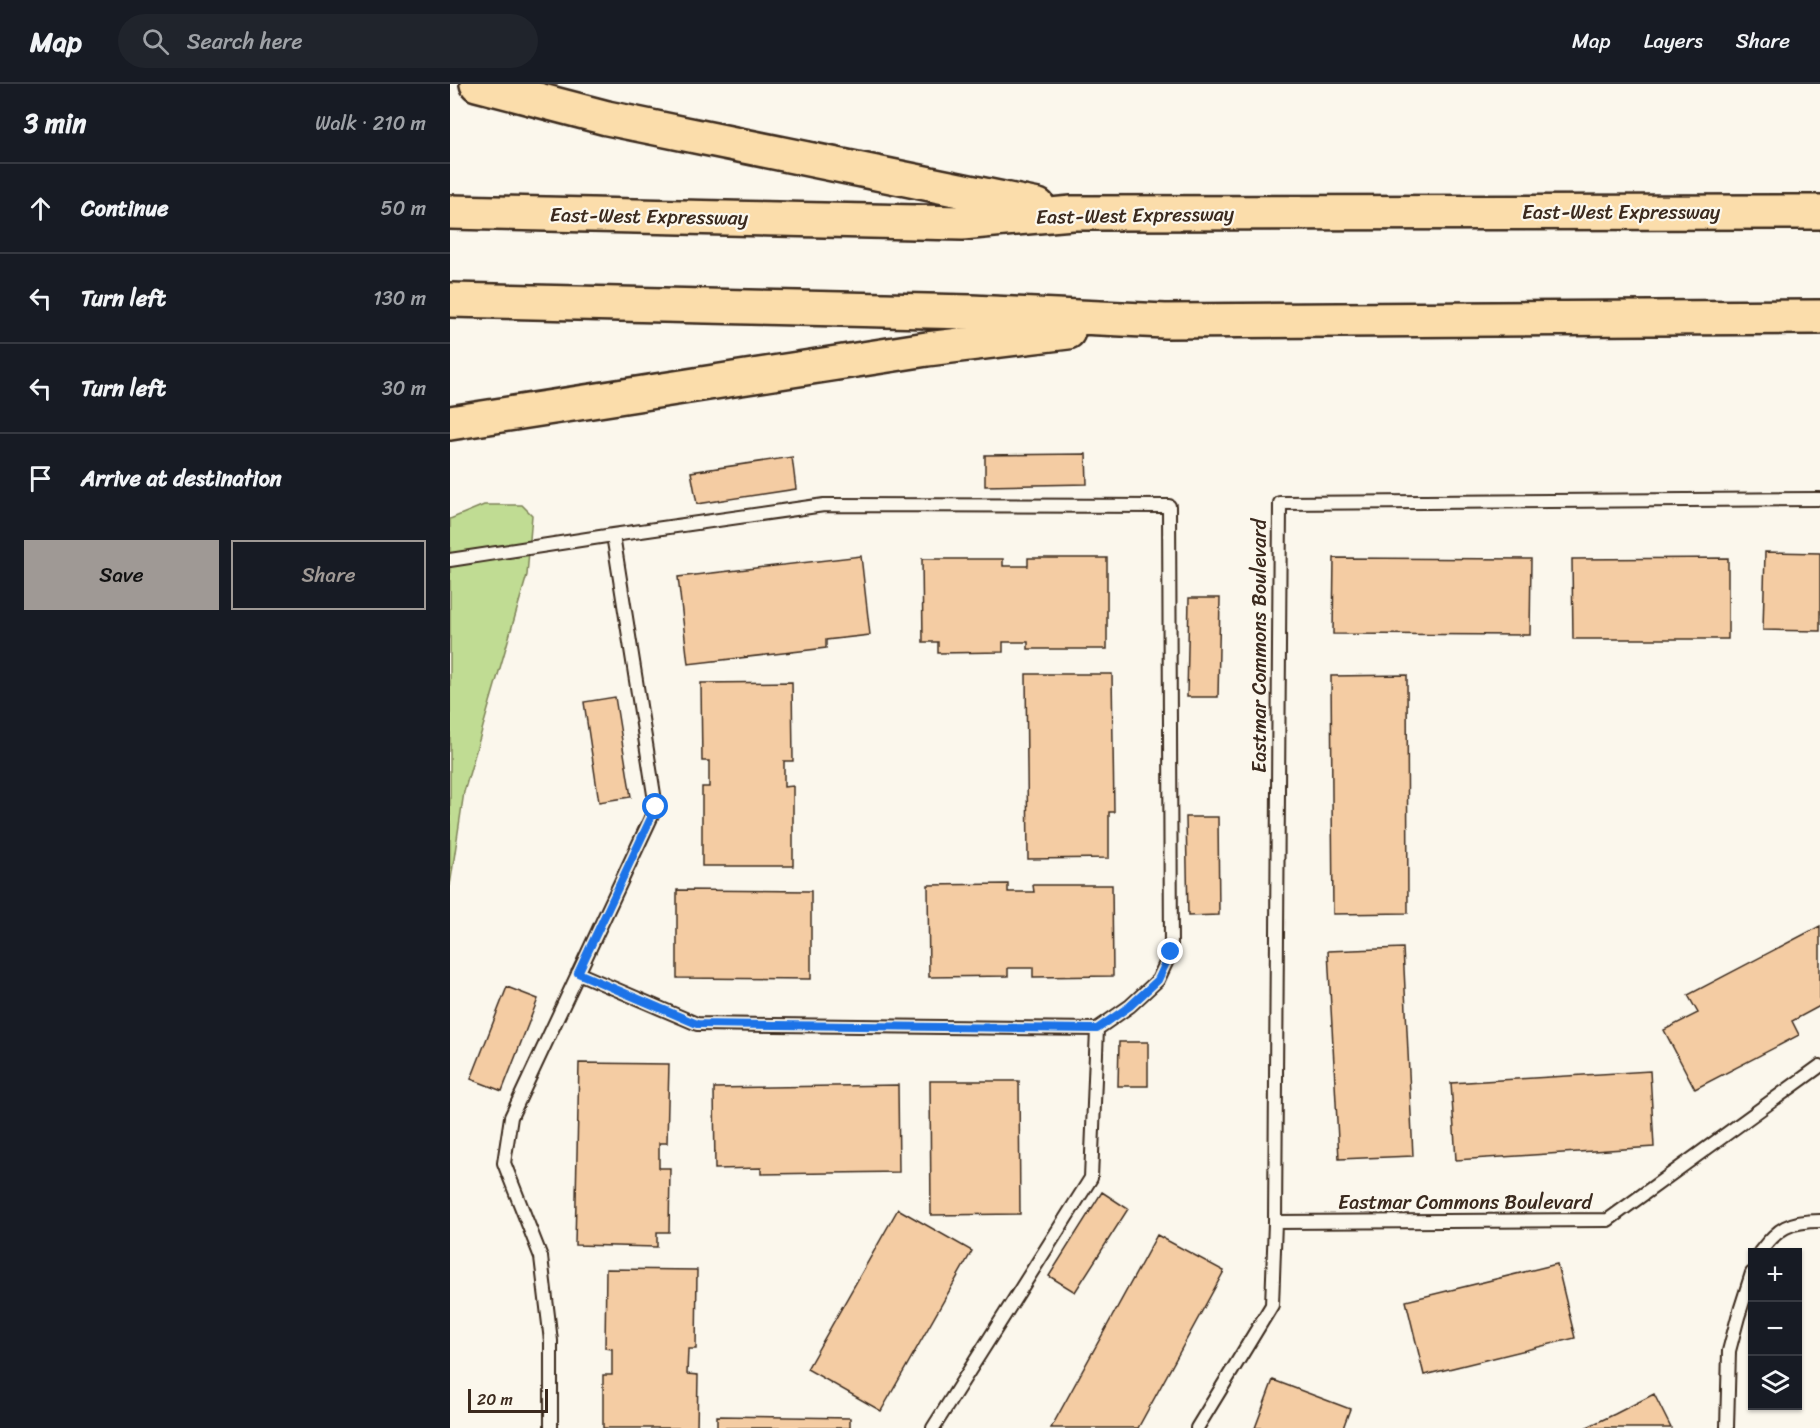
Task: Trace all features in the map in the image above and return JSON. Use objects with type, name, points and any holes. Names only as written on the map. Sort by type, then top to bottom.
[{"type":"highway","points":[[477,84],[608,118],[1072,213]]},
{"type":"highway","name":"East-West Expressway","points":[[450,212],[962,223],[1072,213],[1820,212]]},
{"type":"highway","points":[[450,300],[971,312],[1165,321],[1820,317]]},
{"type":"highway","points":[[450,423],[927,349],[1165,321]]},
{"type":"lane","name":"Eastmar Commons Boulevard","points":[[1197,1428],[1272,1305],[1275,1222],[1280,503],[1820,499]]},
{"type":"lane","points":[[450,560],[824,505],[1169,506],[1171,952],[1158,980],[1130,1006],[1097,1029],[697,1024],[578,973]]},
{"type":"lane","points":[[551,1428],[551,1341],[541,1257],[504,1163],[511,1116],[656,807],[613,535]]},
{"type":"lane","points":[[933,1428],[1091,1178],[1097,1029]]},
{"type":"lane","name":"Eastmar Commons Boulevard","points":[[1275,1222],[1608,1220],[1820,1066]]},
{"type":"lane","points":[[1763,1248],[1783,1227],[1801,1221],[1820,1221]]},
{"type":"lane","points":[[1727,1428],[1730,1351],[1748,1286]]},
{"type":"green space","points":[[484,505],[522,505],[532,515],[527,575],[464,792],[450,886],[450,519]]},
{"type":"building","points":[[1086,454],[1087,484],[985,486],[985,455]]},
{"type":"building","points":[[792,457],[796,489],[697,504],[691,472]]},
{"type":"building","points":[[1765,552],[1820,553],[1820,631],[1763,630]]},
{"type":"building","points":[[861,556],[870,635],[826,640],[826,648],[688,664],[678,577]]},
{"type":"building","points":[[1028,558],[1107,558],[1107,649],[1028,649],[1028,642],[1003,642],[1003,652],[938,653],[938,642],[923,642],[922,559],[1003,559],[1003,566],[1028,566]]},
{"type":"building","points":[[1334,558],[1531,559],[1530,635],[1333,634]]},
{"type":"building","points":[[1728,558],[1728,639],[1573,639],[1572,559]]},
{"type":"building","points":[[1189,598],[1220,598],[1218,697],[1187,697]]},
{"type":"building","points":[[1026,674],[1112,674],[1114,812],[1109,812],[1109,858],[1028,859]]},
{"type":"building","points":[[1407,675],[1408,913],[1333,914],[1331,676]]},
{"type":"building","points":[[792,682],[793,761],[784,761],[784,787],[793,786],[793,866],[702,866],[702,787],[709,787],[709,761],[702,761],[701,683]]},
{"type":"building","points":[[615,697],[631,797],[599,802],[584,702]]},
{"type":"building","points":[[1186,817],[1218,817],[1219,915],[1188,916]]},
{"type":"building","points":[[1008,884],[1008,892],[1034,892],[1033,885],[1112,885],[1113,976],[1033,977],[1033,968],[1008,968],[1008,976],[929,977],[928,885]]},
{"type":"building","points":[[677,890],[811,891],[811,979],[677,978]]},
{"type":"building","points":[[1820,926],[1820,1006],[1792,1021],[1799,1035],[1695,1089],[1664,1030],[1698,1013],[1688,995]]},
{"type":"building","points":[[1403,948],[1413,1156],[1339,1159],[1328,951]]},
{"type":"building","points":[[507,987],[538,999],[502,1091],[471,1079]]},
{"type":"building","points":[[1119,1042],[1148,1042],[1148,1086],[1118,1086]]},
{"type":"building","points":[[579,1063],[669,1064],[667,1143],[659,1143],[659,1168],[670,1168],[669,1232],[657,1232],[657,1247],[575,1245]]},
{"type":"building","points":[[1650,1071],[1654,1147],[1456,1160],[1451,1083]]},
{"type":"building","points":[[930,1081],[1019,1081],[1020,1214],[931,1215]]},
{"type":"building","points":[[898,1085],[899,1172],[761,1174],[761,1168],[715,1169],[714,1088]]},
{"type":"building","points":[[1102,1192],[1128,1209],[1075,1292],[1049,1276]]},
{"type":"building","points":[[898,1209],[972,1251],[881,1411],[807,1369]]},
{"type":"building","points":[[1157,1235],[1224,1271],[1138,1428],[1051,1428]]},
{"type":"building","points":[[1557,1264],[1575,1338],[1424,1375],[1406,1301]]},
{"type":"building","points":[[606,1269],[697,1270],[696,1349],[688,1349],[687,1374],[698,1375],[697,1428],[603,1428],[603,1375],[612,1375],[612,1349],[605,1348]]},
{"type":"building","points":[[1273,1380],[1350,1409],[1343,1428],[1255,1428]]},
{"type":"building","points":[[1654,1394],[1671,1428],[1585,1428],[1615,1414]]},
{"type":"building","points":[[717,1416],[850,1418],[850,1428],[717,1428]]},
{"type":"route","points":[[656,807],[578,973],[697,1024],[1097,1029],[1130,1006],[1158,980],[1171,952]]}]
